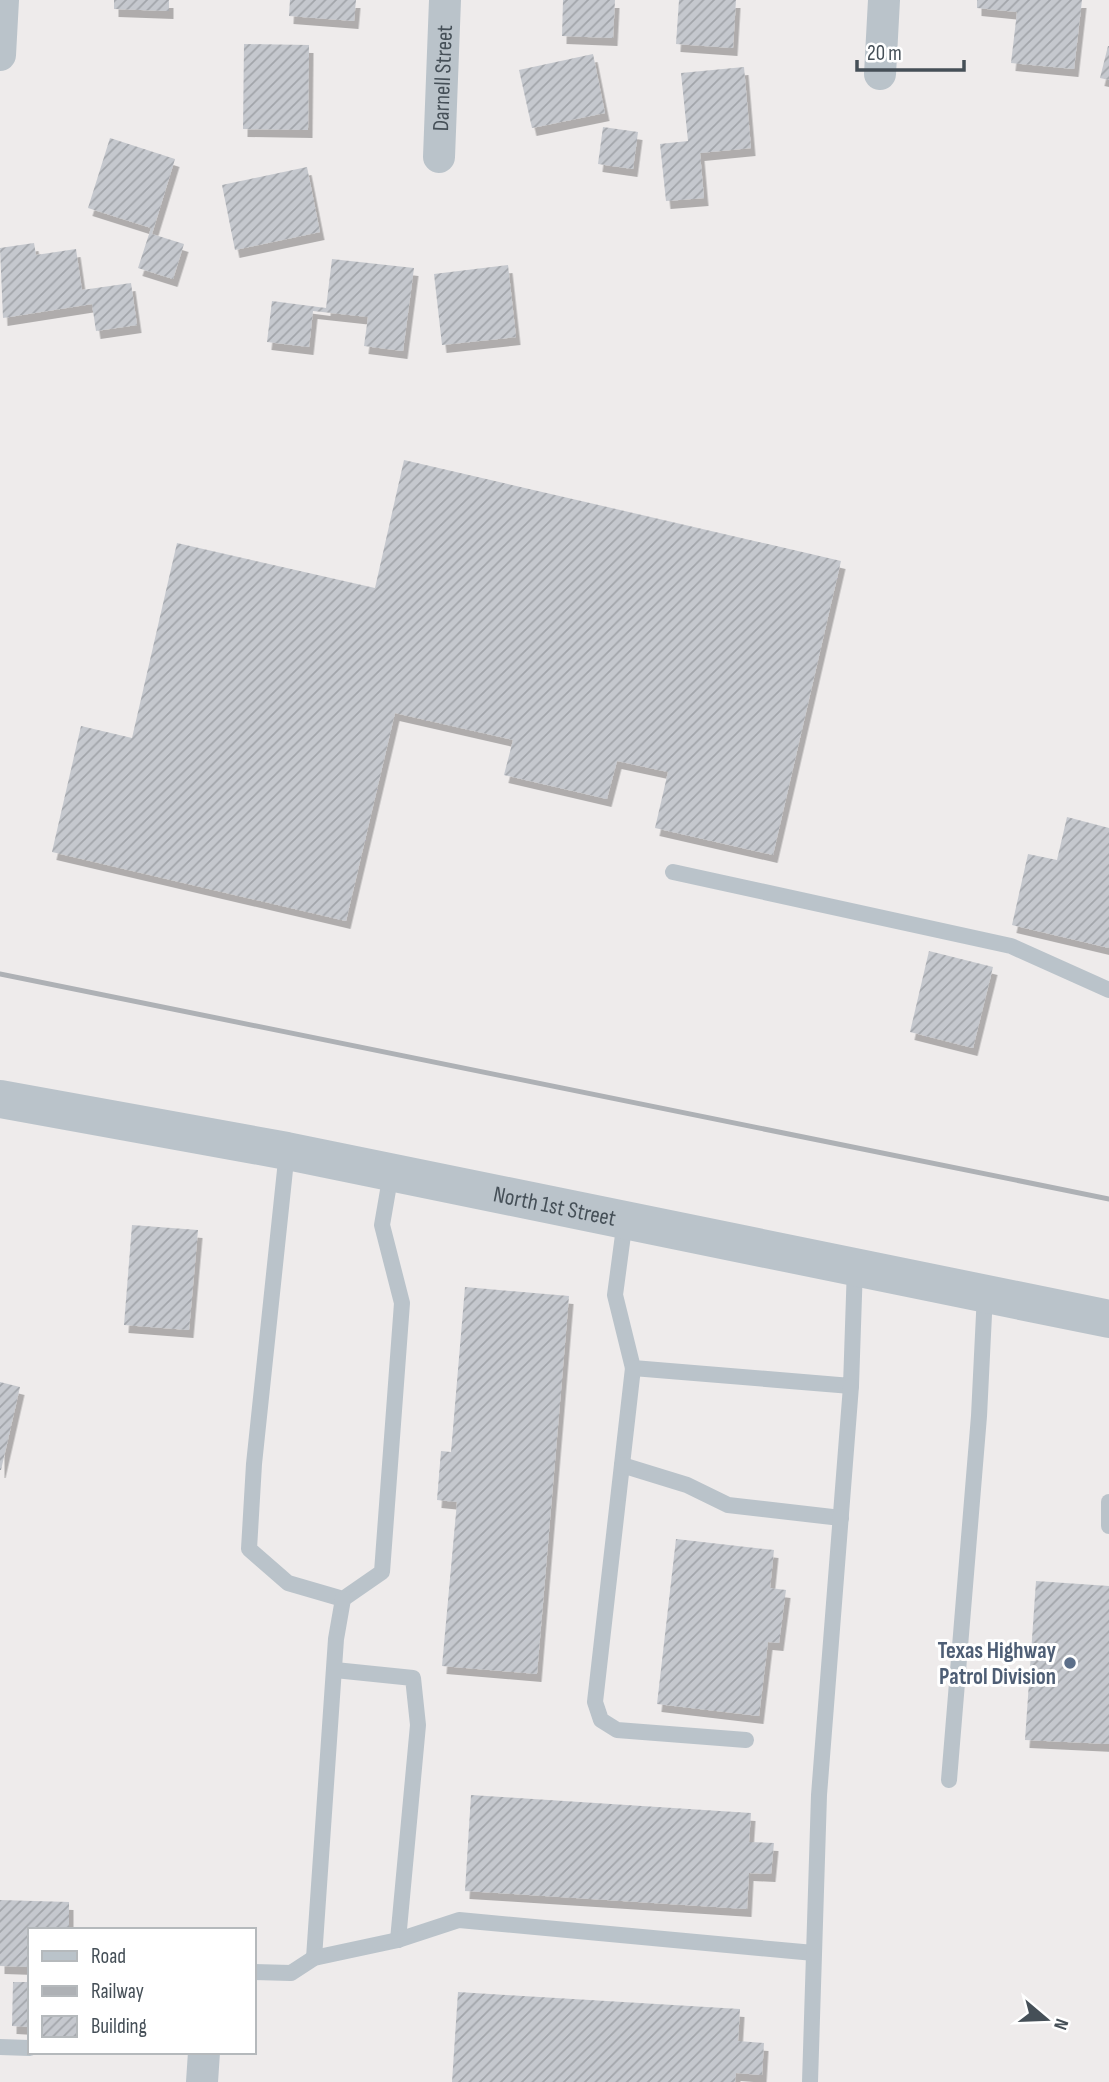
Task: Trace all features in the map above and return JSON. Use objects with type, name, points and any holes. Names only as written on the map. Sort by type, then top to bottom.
[{"type":"street","points":[[0,55],[3,0]]},
{"type":"street","name":"Darnell Street","points":[[439,157],[445,0]]},
{"type":"street","points":[[880,74],[884,0]]},
{"type":"street","name":"North 1st Street","points":[[0,1099],[286,1151],[855,1265],[1109,1319]]},
{"type":"street","points":[[202,2082],[204,2054]]},
{"type":"lane","points":[[673,872],[1010,946],[1109,990]]},
{"type":"lane","points":[[286,1151],[254,1464],[249,1549],[288,1583],[343,1600]]},
{"type":"lane","points":[[314,1958],[335,1670],[343,1600],[382,1572],[402,1303],[382,1225],[391,1172]]},
{"type":"lane","points":[[625,1220],[615,1295],[633,1368],[595,1702],[601,1720],[617,1730],[746,1740]]},
{"type":"lane","points":[[810,2082],[819,1795],[851,1386],[855,1265]]},
{"type":"lane","points":[[949,1780],[979,1416],[985,1294]]},
{"type":"lane","points":[[633,1368],[851,1386]]},
{"type":"lane","points":[[622,1465],[687,1485],[728,1505],[841,1518]]},
{"type":"lane","points":[[1109,1502],[1109,1526]]},
{"type":"lane","points":[[335,1670],[413,1678],[418,1725],[398,1941]]},
{"type":"lane","points":[[256,1972],[291,1973],[314,1958],[398,1941],[459,1920],[814,1953]]},
{"type":"lane","points":[[0,2047],[28,2048]]},
{"type":"building","points":[[114,0],[169,0],[169,11],[114,9]]},
{"type":"building","points":[[290,0],[356,0],[354,21],[289,16]]},
{"type":"building","points":[[563,0],[615,0],[613,38],[562,36]]},
{"type":"building","points":[[679,0],[736,0],[733,48],[676,44]]},
{"type":"building","points":[[977,0],[1082,0],[1074,69],[1011,63],[1017,12],[977,8]]},
{"type":"building","points":[[244,44],[309,45],[308,130],[243,129]]},
{"type":"building","points":[[1109,46],[1109,80],[1100,78]]},
{"type":"building","points":[[593,54],[605,113],[532,128],[519,70]]},
{"type":"building","points":[[744,67],[751,148],[700,153],[704,198],[666,201],[660,144],[688,141],[681,73]]},
{"type":"building","points":[[603,127],[638,132],[633,169],[598,164]]},
{"type":"building","points":[[110,138],[175,159],[152,234],[184,244],[173,279],[138,268],[151,228],[88,208]]},
{"type":"building","points":[[307,167],[320,232],[235,250],[222,185]]},
{"type":"building","points":[[34,243],[36,255],[76,249],[82,290],[131,283],[137,325],[96,331],[92,304],[3,318],[0,248]]},
{"type":"building","points":[[332,259],[414,268],[403,351],[364,346],[368,317],[313,311],[309,347],[267,342],[272,301],[326,308]]},
{"type":"building","points":[[508,265],[516,337],[442,345],[434,274]]},
{"type":"building","points":[[404,460],[841,561],[773,855],[655,828],[668,772],[617,761],[607,799],[504,775],[513,740],[395,713],[346,921],[52,852],[81,726],[132,738],[177,543],[375,588]]},
{"type":"building","points":[[1067,817],[1109,828],[1109,948],[1012,925],[1028,854],[1057,860]]},
{"type":"building","points":[[929,951],[993,967],[973,1048],[910,1032]]},
{"type":"building","points":[[132,1225],[198,1230],[189,1330],[124,1325]]},
{"type":"building","points":[[465,1287],[569,1296],[537,1674],[442,1666],[457,1502],[437,1500],[441,1451],[451,1452]]},
{"type":"building","points":[[0,1382],[20,1387],[1,1470],[0,1470]]},
{"type":"building","points":[[676,1539],[774,1550],[770,1588],[786,1590],[779,1643],[768,1642],[759,1716],[657,1704]]},
{"type":"building","name":"Texas Highway Patrol Division","points":[[1036,1581],[1109,1586],[1109,1744],[1025,1740]]},
{"type":"building","points":[[471,1795],[751,1813],[749,1842],[774,1843],[771,1874],[749,1873],[747,1909],[465,1891]]},
{"type":"building","points":[[0,1900],[69,1902],[69,1928],[28,1928],[28,1967],[0,1966]]},
{"type":"building","points":[[13,1982],[28,1982],[28,2027],[12,2026]]},
{"type":"building","points":[[458,1992],[740,2009],[738,2041],[764,2043],[762,2075],[736,2073],[735,2082],[452,2082]]},
{"type":"railway","points":[[0,974],[1109,1199]]},
{"type":"place","name":"Texas Highway Patrol Division","points":[[1070,1663]]}]
